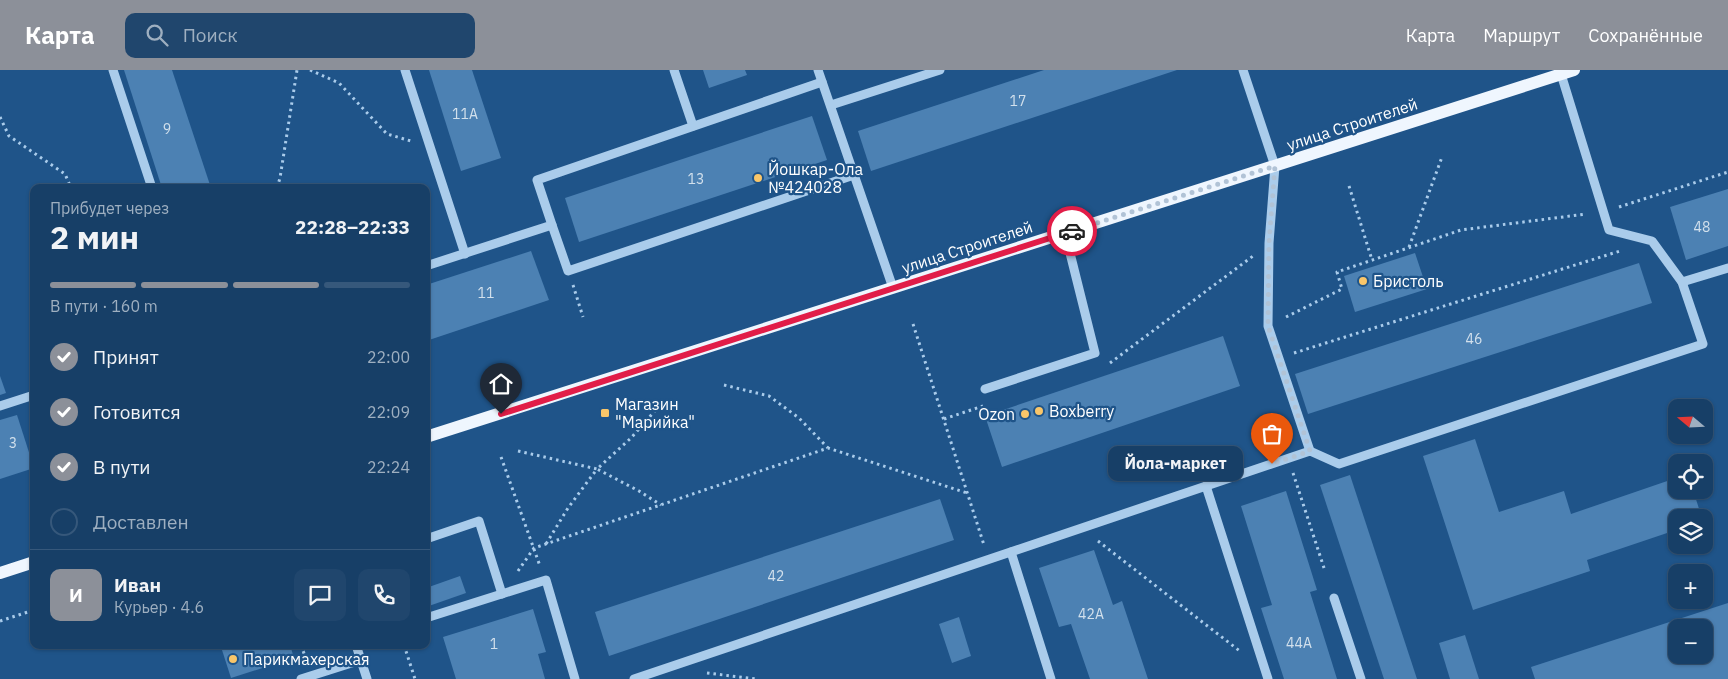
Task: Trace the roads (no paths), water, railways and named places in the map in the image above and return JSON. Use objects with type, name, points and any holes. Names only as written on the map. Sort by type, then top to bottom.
[{"type":"main road","name":"улица Строителей","points":[[430,436],[1574,70]]},
{"type":"main road","points":[[0,572],[30,563]]},
{"type":"street","points":[[114,70],[151,184]]},
{"type":"street","points":[[405,70],[465,254]]},
{"type":"street","points":[[674,70],[693,126]]},
{"type":"street","points":[[818,70],[893,288]]},
{"type":"street","points":[[831,105],[940,70]]},
{"type":"street","points":[[1243,70],[1275,166],[1269,243],[1268,326],[1310,451]]},
{"type":"street","points":[[634,679],[1310,451],[1338,464],[1703,344],[1682,282],[1652,241],[1609,230],[1561,74]]},
{"type":"street","points":[[822,82],[537,180],[552,225],[568,271],[854,174]]},
{"type":"street","points":[[430,265],[552,225]]},
{"type":"street","points":[[985,389],[1095,353],[1065,233]]},
{"type":"street","points":[[1682,282],[1728,268]]},
{"type":"street","points":[[0,406],[30,396]]},
{"type":"street","points":[[1206,486],[1267,675]]},
{"type":"street","points":[[430,538],[479,521],[502,594]]},
{"type":"street","points":[[1011,552],[1051,679]]},
{"type":"street","points":[[430,617],[546,580],[575,679]]},
{"type":"street","points":[[1334,598],[1361,679]]},
{"type":"street","points":[[357,649],[367,679]]},
{"type":"street","points":[[300,679],[361,660]]},
{"type":"place","name":"Йошкар-Ола №424028","points":[[758,178]]},
{"type":"place","name":"Бристоль","points":[[1363,281]]},
{"type":"place","name":"Boxberry","points":[[1039,411]]},
{"type":"place","name":"Магазин \"Марийка\"","points":[[605,413]]},
{"type":"place","name":"Ozon","points":[[1025,414]]},
{"type":"place","name":"Йола-маркет","points":[[1272,464]]},
{"type":"place","name":"Парикмахерская","points":[[233,659]]}]
